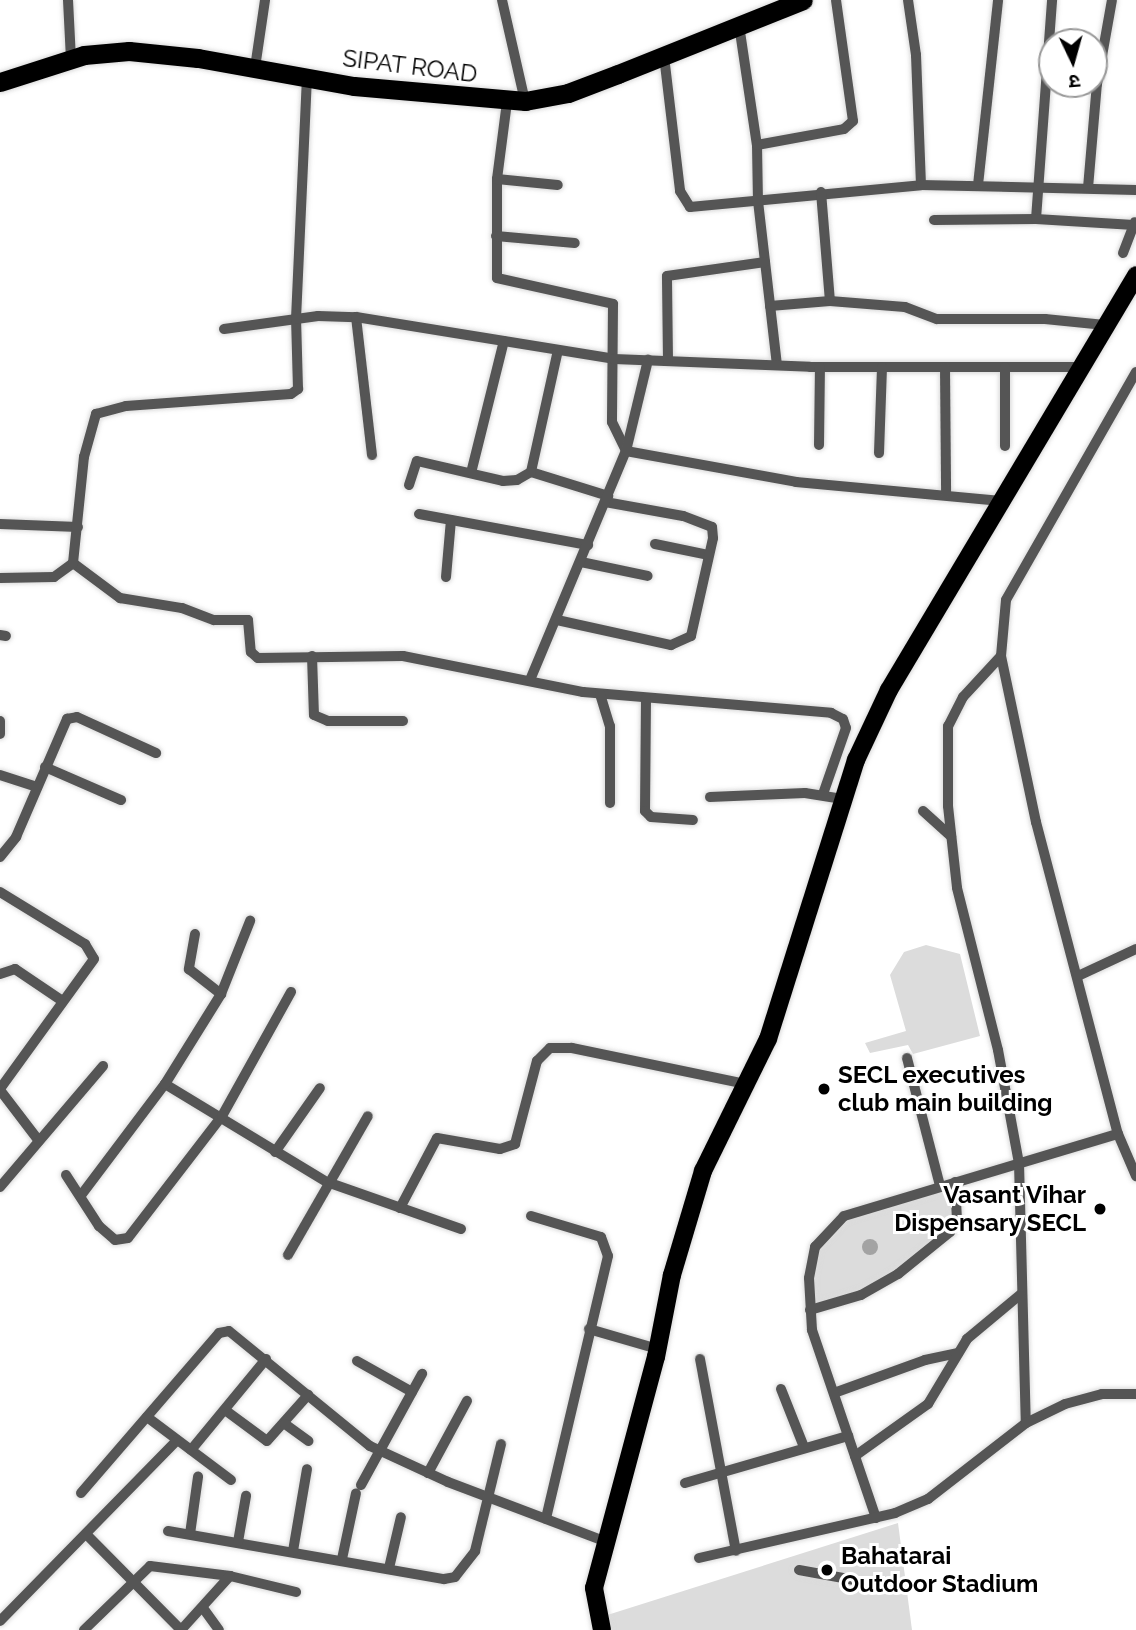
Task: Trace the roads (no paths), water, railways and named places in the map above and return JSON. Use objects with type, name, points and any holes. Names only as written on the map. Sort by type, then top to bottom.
[{"type":"highway","name":"SIPAT ROAD","points":[[519,99],[570,83],[781,3],[803,0]]},
{"type":"highway","name":"SIPAT ROAD","points":[[0,73],[70,54],[140,52],[519,99],[568,93],[739,25],[781,3]]},
{"type":"highway","name":"SIPAT ROAD","points":[[0,82],[99,43],[158,45],[256,61],[307,73]]},
{"type":"main road","points":[[602,1630],[594,1588],[658,1349],[672,1275],[703,1171],[768,1039],[843,799],[889,690],[1136,275]]},
{"type":"street","points":[[68,0],[70,54]]},
{"type":"street","points":[[256,61],[265,0]]},
{"type":"street","points":[[502,0],[519,99],[497,179],[496,236],[499,280],[612,304],[612,422],[626,451]]},
{"type":"street","points":[[757,145],[844,129],[853,121],[835,0]]},
{"type":"street","points":[[908,0],[916,55],[921,185]]},
{"type":"street","points":[[978,185],[998,0]]},
{"type":"street","points":[[1036,219],[1052,0]]},
{"type":"street","points":[[1088,188],[1097,84],[1112,0]]},
{"type":"street","points":[[739,25],[757,145],[758,201],[777,365]]},
{"type":"street","points":[[664,56],[682,201],[695,207],[821,192],[921,185],[1038,185],[1136,190]]},
{"type":"street","points":[[0,578],[54,577],[73,563],[84,457],[96,414],[126,406],[291,394],[299,384],[296,319],[307,73]]},
{"type":"street","points":[[497,179],[558,185]]},
{"type":"street","points":[[821,192],[830,301]]},
{"type":"street","points":[[934,220],[1135,222],[1123,253]]},
{"type":"street","points":[[496,236],[575,243]]},
{"type":"street","points":[[668,361],[667,276],[765,262]]},
{"type":"street","points":[[770,306],[830,301],[905,307],[937,319],[1045,318],[1105,325]]},
{"type":"street","points":[[356,317],[372,455]]},
{"type":"street","points":[[223,329],[296,319],[356,317],[614,359],[820,367],[1083,367]]},
{"type":"street","points":[[471,473],[504,341]]},
{"type":"street","points":[[531,472],[558,350]]},
{"type":"street","points":[[530,680],[626,451],[648,360]]},
{"type":"street","points":[[819,445],[820,367]]},
{"type":"street","points":[[879,453],[882,367]]},
{"type":"street","points":[[945,367],[946,493]]},
{"type":"street","points":[[1004,446],[1005,367]]},
{"type":"street","points":[[1136,372],[1006,600],[1001,656],[1030,797],[1118,1134],[1136,1176]]},
{"type":"street","points":[[626,451],[796,482],[946,493],[1002,501]]},
{"type":"street","points":[[409,485],[417,461],[512,481],[531,472],[606,499],[707,524],[714,534],[694,628],[685,643],[632,639],[557,620]]},
{"type":"street","points":[[419,514],[588,545]]},
{"type":"street","points":[[446,578],[452,520]]},
{"type":"street","points":[[0,524],[78,527]]},
{"type":"street","points":[[655,544],[708,555]]},
{"type":"street","points":[[581,562],[648,576]]},
{"type":"street","points":[[73,563],[120,598],[183,608],[214,620],[248,620],[251,652],[258,658],[403,656],[600,694],[839,716],[846,728],[823,793]]},
{"type":"street","points":[[312,656],[314,715],[328,721],[403,721]]},
{"type":"street","points":[[981,659],[1001,656]]},
{"type":"street","points":[[1001,656],[969,689],[948,726],[951,836],[957,888],[998,1050],[1019,1163],[1026,1423]]},
{"type":"street","points":[[600,694],[610,726],[610,803]]},
{"type":"street","points":[[646,698],[645,811],[651,817],[693,820]]},
{"type":"street","points":[[0,857],[16,837],[62,726],[71,717],[156,753]]},
{"type":"street","points":[[0,721],[0,734]]},
{"type":"street","points":[[45,767],[121,800]]},
{"type":"street","points":[[0,775],[37,787]]},
{"type":"street","points":[[710,797],[823,793],[843,799]]},
{"type":"street","points":[[923,811],[951,836]]},
{"type":"street","points":[[0,892],[90,949],[92,964],[61,1000],[0,1089],[39,1141]]},
{"type":"street","points":[[82,1194],[165,1084],[221,994],[250,921]]},
{"type":"street","points":[[195,934],[189,969],[221,994]]},
{"type":"street","points":[[1078,976],[1136,949]]},
{"type":"street","points":[[0,974],[15,969],[61,1000]]},
{"type":"street","points":[[66,1175],[82,1194],[99,1226],[116,1240],[124,1241],[222,1116],[291,992]]},
{"type":"street","points":[[400,1208],[437,1138],[500,1149],[515,1144],[537,1062],[550,1048],[572,1048],[746,1084]]},
{"type":"street","points":[[907,1058],[940,1186]]},
{"type":"street","points":[[0,1187],[103,1066]]},
{"type":"street","points":[[165,1084],[222,1116],[275,1152],[327,1182],[461,1229]]},
{"type":"street","points":[[275,1152],[320,1088]]},
{"type":"street","points":[[288,1255],[327,1182],[368,1116]]},
{"type":"street","points":[[876,1518],[812,1330],[809,1278],[815,1247],[844,1216],[1118,1134]]},
{"type":"street","points":[[810,1310],[860,1295],[898,1274],[950,1232],[957,1220],[955,1182]]},
{"type":"street","points":[[531,1216],[592,1234],[606,1242],[607,1265],[589,1329],[546,1519]]},
{"type":"street","points":[[855,1456],[928,1404],[958,1353],[983,1323],[1021,1294]]},
{"type":"street","points":[[589,1329],[658,1349]]},
{"type":"street","points":[[81,1493],[219,1333],[233,1332],[379,1450],[488,1497],[607,1542]]},
{"type":"street","points":[[834,1393],[925,1360],[958,1353]]},
{"type":"street","points":[[191,1450],[266,1359]]},
{"type":"street","points":[[700,1359],[736,1551]]},
{"type":"street","points":[[357,1361],[412,1392]]},
{"type":"street","points":[[342,1559],[358,1489],[422,1374]]},
{"type":"street","points":[[781,1389],[804,1447]]},
{"type":"street","points":[[699,1558],[876,1518],[928,1499],[1026,1423],[1065,1404],[1102,1394],[1136,1394]]},
{"type":"street","points":[[225,1410],[267,1441],[285,1424],[308,1395]]},
{"type":"street","points":[[429,1473],[467,1401]]},
{"type":"street","points":[[147,1417],[231,1479]]},
{"type":"street","points":[[285,1424],[308,1441]]},
{"type":"street","points":[[685,1483],[848,1436]]},
{"type":"street","points":[[0,1621],[177,1440]]},
{"type":"street","points":[[168,1531],[342,1559],[444,1579],[463,1571],[475,1551],[501,1444]]},
{"type":"street","points":[[293,1551],[307,1469]]},
{"type":"street","points":[[190,1534],[198,1477]]},
{"type":"street","points":[[238,1542],[246,1496]]},
{"type":"street","points":[[389,1568],[401,1517]]},
{"type":"street","points":[[87,1535],[181,1630],[230,1576]]},
{"type":"street","points":[[84,1630],[143,1570],[156,1565],[230,1576],[296,1592]]},
{"type":"street","points":[[799,1570],[854,1580]]},
{"type":"street","points":[[203,1608],[219,1630]]},
{"type":"place","name":"SECL executives club main building","points":[[824,1089]]},
{"type":"place","name":"Vasant Vihar Dispensary SECL","points":[[1100,1209]]},
{"type":"place","name":"Bahatarai Outdoor Stadium","points":[[827,1570]]}]
